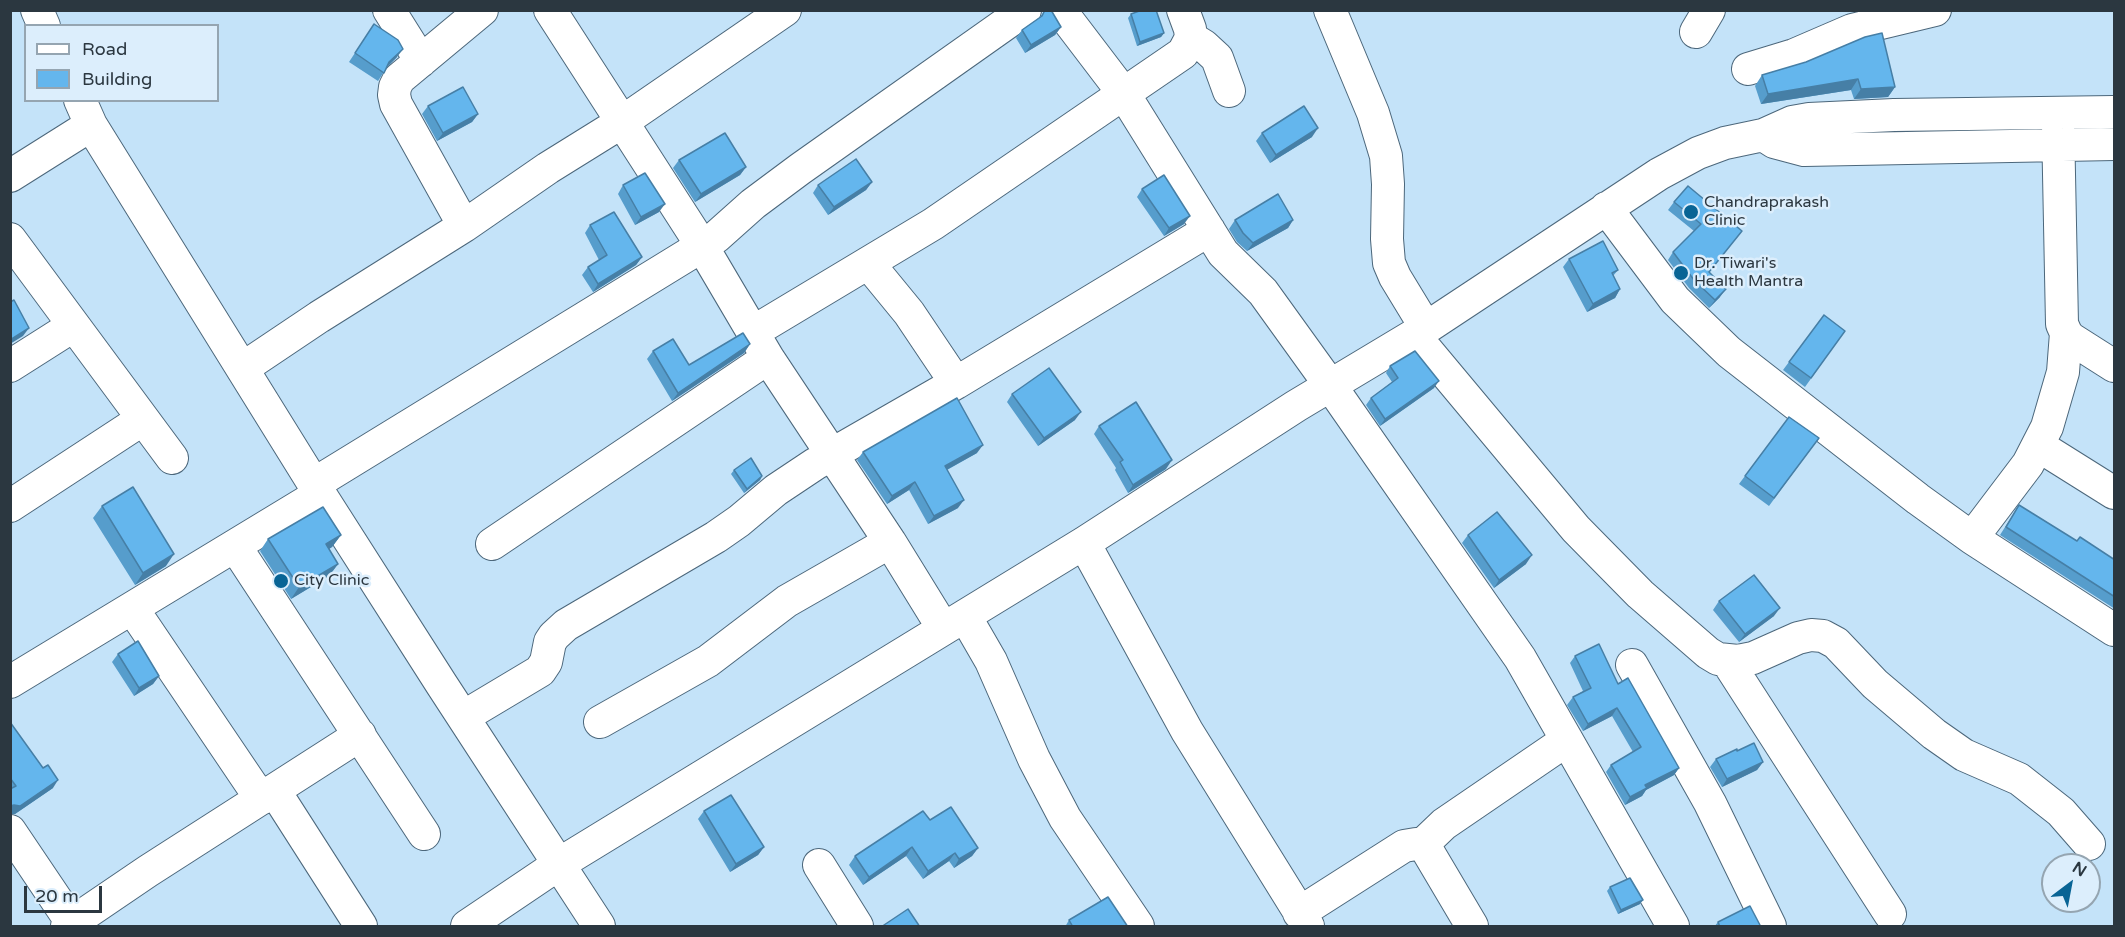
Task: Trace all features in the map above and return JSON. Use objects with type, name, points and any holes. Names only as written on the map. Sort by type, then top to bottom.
[{"type":"street","points":[[37,10],[43,24]]},
{"type":"street","points":[[389,10],[421,61]]},
{"type":"street","points":[[464,226],[396,104],[394,95],[399,79],[482,10]]},
{"type":"street","points":[[550,10],[702,246],[761,345],[890,542],[954,622],[992,661],[1034,759],[1060,807],[1138,927]]},
{"type":"street","points":[[243,368],[622,122],[785,10]]},
{"type":"street","points":[[10,681],[235,546],[317,489],[702,246],[792,174],[1024,10]]},
{"type":"street","points":[[1060,10],[1124,94],[1209,230],[1233,264],[1263,292],[1504,635],[1538,687],[1673,927]]},
{"type":"street","points":[[1330,10],[1373,113],[1386,156],[1389,263],[1420,332],[1576,529],[1640,594],[1718,659],[1738,661],[1753,658],[1798,638],[1811,635],[1823,636],[1836,643],[1875,684],[1934,734],[1964,755],[2019,779],[2061,812],[2089,843]]},
{"type":"street","points":[[1822,42],[1837,10]]},
{"type":"street","points":[[1748,69],[1794,55],[1852,30],[1935,10]]},
{"type":"street","points":[[492,544],[868,263],[933,224],[1183,53],[1187,24]]},
{"type":"street","points":[[1187,24],[1204,46],[1217,58],[1229,91]]},
{"type":"street","points":[[1972,538],[2010,490],[2039,446],[2047,428],[2063,372],[2066,333],[2061,314],[2060,145],[2057,112]]},
{"type":"street","points":[[467,927],[559,864],[1084,543],[1330,385],[1420,332],[1659,174],[1698,153],[1725,142],[1763,135],[1779,126],[1809,119],[1894,115],[2115,112]]},
{"type":"street","points":[[10,176],[85,113],[317,489],[599,927]]},
{"type":"street","points":[[1763,135],[1774,142],[1804,150],[2115,144]]},
{"type":"street","points":[[1606,208],[1675,300],[1729,352],[1918,499],[1972,538],[2115,630]]},
{"type":"street","points":[[463,717],[540,670],[546,662],[550,642],[566,625],[724,532],[799,474],[956,383],[1209,230]]},
{"type":"street","points":[[10,239],[172,458]]},
{"type":"street","points":[[868,263],[909,313],[956,383]]},
{"type":"street","points":[[10,366],[73,326]]},
{"type":"street","points":[[2066,333],[2079,344],[2115,366]]},
{"type":"street","points":[[10,506],[143,419]]},
{"type":"street","points":[[2039,446],[2115,494]]},
{"type":"street","points":[[600,722],[708,661],[778,607],[824,578],[890,542]]},
{"type":"street","points":[[1084,543],[1186,731],[1303,920],[1404,846],[1422,845],[1444,824],[1568,740]]},
{"type":"street","points":[[235,546],[424,834]]},
{"type":"street","points":[[132,608],[268,794],[361,927]]},
{"type":"street","points":[[1727,661],[1890,914]]},
{"type":"street","points":[[1632,665],[1710,803],[1770,927]]},
{"type":"street","points":[[10,831],[70,925],[148,871],[360,735]]},
{"type":"street","points":[[1422,845],[1472,927]]},
{"type":"street","points":[[819,865],[857,927]]},
{"type":"building","points":[[1045,10],[1051,10],[1061,27],[1031,45],[1022,30],[1042,16]]},
{"type":"building","points":[[1142,10],[1156,10],[1164,33],[1140,42],[1131,14]]},
{"type":"building","points":[[374,24],[398,40],[403,49],[389,62],[384,73],[355,53]]},
{"type":"building","points":[[1882,33],[1895,87],[1861,89],[1858,79],[1768,94],[1762,75],[1806,62],[1865,37]]},
{"type":"building","points":[[463,87],[478,114],[443,133],[428,106]]},
{"type":"building","points":[[1304,106],[1318,128],[1276,155],[1262,133]]},
{"type":"building","points":[[725,133],[746,167],[701,194],[679,160]]},
{"type":"building","points":[[856,159],[872,182],[834,207],[818,185]]},
{"type":"building","points":[[645,173],[665,204],[641,217],[623,185]]},
{"type":"building","points":[[1164,175],[1190,216],[1169,228],[1142,189]]},
{"type":"building","points":[[1688,186],[1742,231],[1709,272],[1726,289],[1715,300],[1694,280],[1673,252],[1701,224],[1674,202]]},
{"type":"building","points":[[1278,194],[1293,220],[1253,243],[1235,220]]},
{"type":"building","points":[[614,212],[642,257],[598,284],[588,267],[607,255],[590,225]]},
{"type":"building","points":[[1603,241],[1618,270],[1612,273],[1620,289],[1593,304],[1569,259]]},
{"type":"building","points":[[14,300],[29,328],[10,340],[10,302]]},
{"type":"building","points":[[1824,315],[1845,331],[1811,378],[1789,362]]},
{"type":"building","points":[[743,333],[750,344],[678,393],[653,351],[673,339],[689,365]]},
{"type":"building","points":[[1415,351],[1439,381],[1385,419],[1371,398],[1398,378],[1390,366]]},
{"type":"building","points":[[1049,368],[1081,412],[1044,438],[1012,394]]},
{"type":"building","points":[[957,398],[983,445],[945,466],[964,500],[934,516],[915,482],[892,496],[863,452]]},
{"type":"building","points":[[1136,402],[1172,460],[1133,485],[1120,462],[1123,460],[1099,426]]},
{"type":"building","points":[[1789,417],[1819,438],[1774,498],[1745,476]]},
{"type":"building","points":[[751,458],[762,476],[747,489],[734,470]]},
{"type":"building","points":[[133,487],[174,554],[143,573],[102,506]]},
{"type":"building","points":[[2019,505],[2077,541],[2080,537],[2115,560],[2115,597],[2006,527]]},
{"type":"building","points":[[323,507],[341,535],[326,544],[338,564],[299,587],[268,539]]},
{"type":"building","points":[[1497,512],[1532,555],[1499,580],[1468,535]]},
{"type":"building","points":[[1754,575],[1780,608],[1745,634],[1719,601]]},
{"type":"building","points":[[138,641],[159,676],[139,688],[118,654]]},
{"type":"building","points":[[1599,644],[1618,684],[1628,678],[1679,768],[1645,785],[1647,788],[1630,797],[1611,765],[1641,747],[1617,708],[1588,724],[1573,697],[1591,688],[1575,656]]},
{"type":"building","points":[[10,722],[43,768],[48,765],[58,780],[20,806],[10,806],[10,789],[16,786],[10,778]]},
{"type":"building","points":[[1754,743],[1763,762],[1727,779],[1716,759]]},
{"type":"building","points":[[731,795],[764,847],[736,864],[704,811]]},
{"type":"building","points":[[951,807],[978,848],[959,859],[955,853],[928,871],[912,847],[869,877],[855,856],[923,811],[930,820]]},
{"type":"building","points":[[1630,878],[1643,900],[1621,910],[1610,887]]},
{"type":"building","points":[[1108,897],[1128,927],[1073,927],[1069,920]]},
{"type":"building","points":[[1750,906],[1761,927],[1720,927],[1718,922]]},
{"type":"building","points":[[908,909],[920,927],[881,927]]},
{"type":"place","name":"Chandraprakash Clinic","points":[[1691,212]]},
{"type":"place","name":"Dr. Tiwari's Health Mantra","points":[[1681,273]]},
{"type":"place","name":"City Clinic","points":[[281,581]]}]
